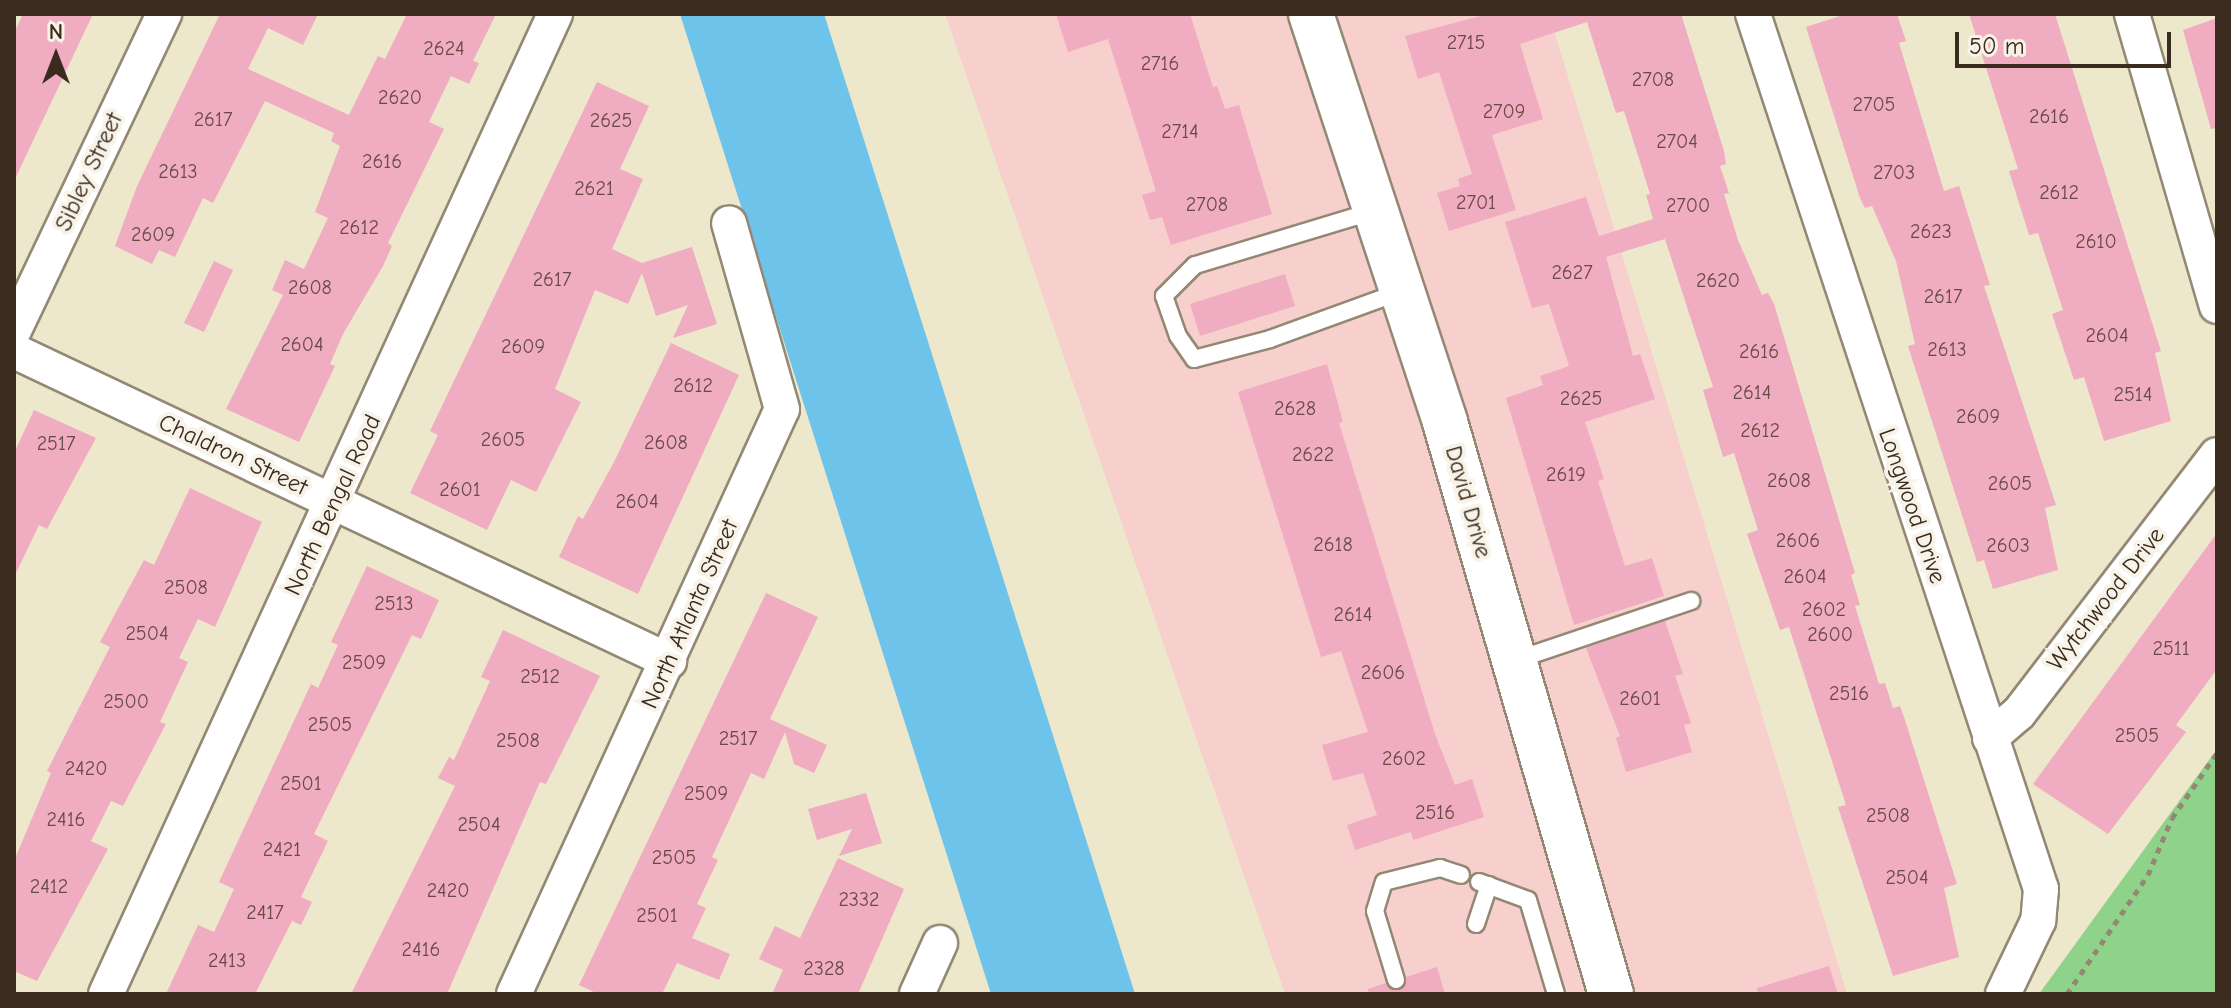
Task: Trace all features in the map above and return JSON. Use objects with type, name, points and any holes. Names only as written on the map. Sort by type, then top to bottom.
[{"type":"main road","name":"David Drive","points":[[1311,14],[1402,291],[1611,994]]},
{"type":"street","name":"Sibley Street","points":[[14,330],[164,14]]},
{"type":"street","name":"North Bengal Road","points":[[106,994],[334,503],[555,14]]},
{"type":"street","name":"Longwood Drive","points":[[1753,14],[2041,889],[2038,921],[2003,994]]},
{"type":"street","points":[[2132,14],[2217,306]]},
{"type":"street","name":"North Atlanta Street","points":[[514,994],[782,409],[729,223]]},
{"type":"street","name":"Chaldron Street","points":[[14,351],[669,661]]},
{"type":"street","name":"Wytchwood Drive","points":[[1990,738],[2019,713],[2217,455]]},
{"type":"street","points":[[917,994],[940,943]]},
{"type":"lane","points":[[1375,211],[1195,265],[1164,296],[1178,336],[1194,359],[1270,339],[1402,291]]},
{"type":"lane","points":[[1514,660],[1691,601]]},
{"type":"lane","points":[[1396,980],[1375,911],[1384,882],[1440,868],[1461,875]]},
{"type":"lane","points":[[1476,924],[1484,884],[1528,900],[1556,994]]},
{"type":"path","points":[[2067,994],[2148,875],[2172,818],[2217,753]]},
{"type":"shaded area","points":[[945,14],[1549,14],[1847,994],[1285,994]]},
{"type":"green space","points":[[2217,749],[2217,994],[2039,994]]},
{"type":"water","points":[[680,14],[824,14],[1135,994],[991,994]]},
{"type":"building","points":[[23,14],[93,14],[14,181],[14,33]]},
{"type":"building","points":[[220,14],[318,14],[303,45],[268,28],[248,69],[349,115],[378,56],[385,59],[407,14],[496,14],[473,61],[479,63],[469,84],[451,76],[429,122],[444,129],[388,243],[392,246],[383,266],[343,334],[330,364],[335,366],[299,442],[226,409],[283,295],[272,290],[285,260],[304,269],[328,218],[315,212],[340,146],[331,141],[334,133],[265,101],[213,203],[203,198],[175,257],[159,250],[152,264],[115,246],[137,186]]},
{"type":"building","points":[[1056,14],[1190,14],[1213,87],[1217,86],[1225,109],[1239,105],[1272,214],[1171,245],[1162,217],[1150,220],[1142,195],[1156,191],[1108,39],[1068,52]]},
{"type":"building","points":[[1488,14],[1681,14],[1724,151],[1726,164],[1720,166],[1729,193],[1724,194],[1738,240],[1762,295],[1768,293],[1774,304],[1855,573],[1851,575],[1860,605],[1855,606],[1879,684],[1885,683],[1893,708],[1900,706],[1957,884],[1944,888],[1959,957],[1893,976],[1838,807],[1846,805],[1789,627],[1780,630],[1747,534],[1758,530],[1734,453],[1723,457],[1703,390],[1713,387],[1665,239],[1606,257],[1633,356],[1640,354],[1655,399],[1585,422],[1604,479],[1598,481],[1625,566],[1652,558],[1664,596],[1574,625],[1506,398],[1543,385],[1540,376],[1569,366],[1549,304],[1532,308],[1505,222],[1586,197],[1599,236],[1653,219],[1646,195],[1650,194],[1624,111],[1616,113],[1587,22],[1520,44],[1543,119],[1492,135],[1516,210],[1449,231],[1437,193],[1460,186],[1458,179],[1472,174],[1439,72],[1418,79],[1405,36]]},
{"type":"building","points":[[1846,14],[1897,14],[1906,41],[1899,43],[1944,191],[1959,186],[1990,285],[1984,286],[2056,505],[2045,508],[2058,570],[1993,589],[1984,560],[1977,562],[1908,346],[1915,344],[1896,261],[1872,206],[1865,208],[1860,198],[1806,27]]},
{"type":"building","points":[[1969,14],[2055,14],[2161,351],[2155,353],[2171,421],[2104,441],[2084,377],[2074,380],[2052,314],[2063,310],[2038,233],[2029,235],[2009,171],[2018,169]]},
{"type":"building","points":[[2217,18],[2217,128],[2211,129],[2183,30]]},
{"type":"building","points":[[597,82],[649,106],[620,169],[643,179],[612,249],[642,263],[692,247],[717,324],[673,338],[688,305],[656,316],[642,273],[628,304],[595,290],[555,389],[581,402],[536,492],[511,480],[487,530],[410,493],[438,435],[430,431]]},
{"type":"building","points":[[214,261],[233,270],[204,332],[184,323]]},
{"type":"building","points":[[1285,274],[1295,306],[1200,336],[1190,304]]},
{"type":"building","points":[[671,343],[739,375],[638,594],[559,557],[578,516],[583,519],[614,462]]},
{"type":"building","points":[[1327,364],[1343,422],[1339,423],[1435,734],[1455,785],[1472,779],[1484,817],[1413,840],[1411,832],[1355,850],[1347,825],[1377,815],[1363,773],[1333,781],[1322,745],[1368,732],[1341,651],[1321,657],[1238,392]]},
{"type":"building","points":[[34,410],[96,438],[47,529],[39,525],[14,577],[14,453]]},
{"type":"building","points":[[190,488],[262,522],[215,627],[198,619],[179,658],[188,662],[160,722],[166,724],[123,806],[111,801],[91,841],[108,849],[37,981],[14,971],[14,861],[51,773],[47,771],[110,647],[100,642],[144,560],[154,565]]},
{"type":"building","points":[[2217,533],[2217,669],[2176,725],[2186,732],[2108,834],[2033,784]]},
{"type":"building","points":[[367,566],[439,600],[421,639],[412,635],[314,834],[328,841],[301,897],[312,902],[301,925],[292,921],[255,994],[166,994],[198,925],[214,932],[234,889],[219,882],[311,684],[318,688],[338,645],[331,642]]},
{"type":"building","points":[[766,593],[818,617],[770,719],[827,745],[814,773],[794,764],[785,732],[764,779],[751,773],[712,857],[718,860],[697,904],[706,908],[692,938],[730,954],[719,980],[677,963],[662,994],[598,994],[579,985]]},
{"type":"building","points":[[1665,621],[1683,674],[1675,676],[1691,723],[1684,725],[1692,752],[1626,772],[1616,738],[1620,736],[1586,648]]},
{"type":"building","points":[[503,630],[600,676],[546,784],[540,782],[447,994],[351,994],[455,786],[438,778],[449,757],[454,760],[490,681],[481,677]]},
{"type":"building","points":[[866,793],[882,843],[839,856],[852,829],[817,840],[808,809]]},
{"type":"building","points":[[838,858],[904,889],[858,994],[772,994],[783,970],[759,959],[775,926],[800,938]]},
{"type":"building","points":[[1829,966],[1838,994],[1758,994],[1757,988]]},
{"type":"building","points":[[1437,967],[1445,994],[1369,994],[1368,989],[1386,983],[1400,990],[1406,977]]}]
